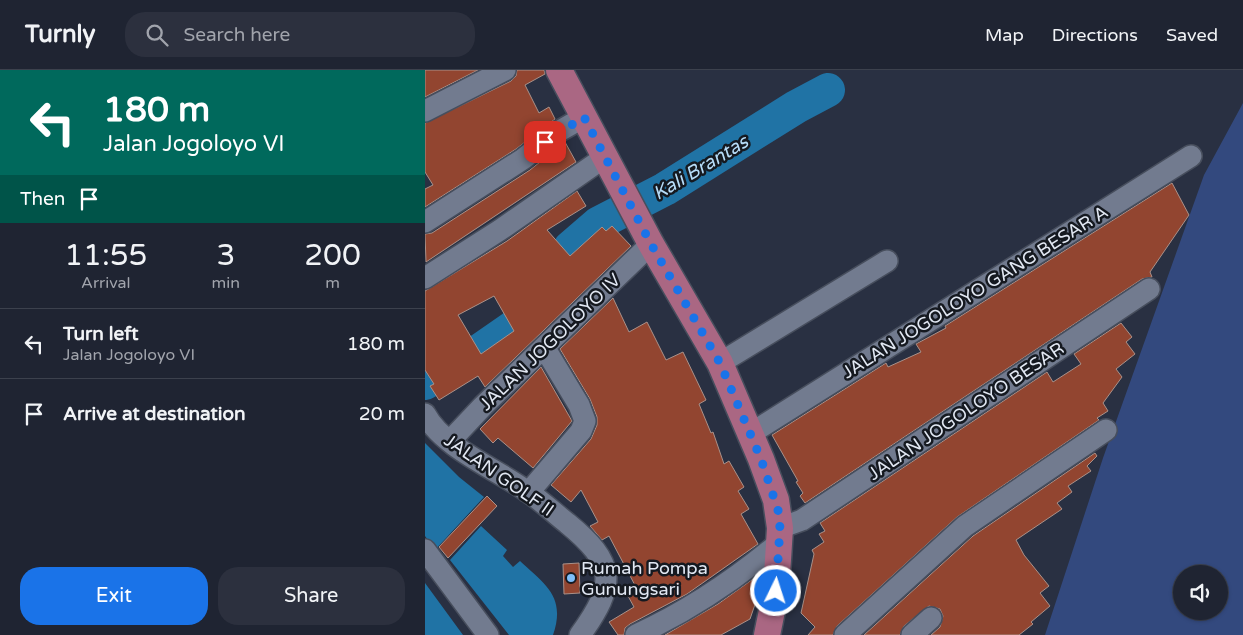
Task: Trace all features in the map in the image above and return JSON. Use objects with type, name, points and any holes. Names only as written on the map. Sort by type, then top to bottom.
[{"type":"main road","points":[[559,70],[651,244],[720,363],[754,431],[775,500],[780,535],[776,591],[767,635]]},
{"type":"street","points":[[425,111],[505,70]]},
{"type":"street","points":[[425,222],[523,159],[556,133],[584,117]]},
{"type":"street","name":"JALAN JOGOLOYO GANG BESAR A","points":[[754,431],[1191,156]]},
{"type":"street","points":[[425,278],[500,230],[605,157]]},
{"type":"street","name":"JALAN JOGOLOYO IV","points":[[450,441],[483,406],[651,244]]},
{"type":"street","points":[[720,363],[887,261]]},
{"type":"street","name":"JALAN JOGOLOYO BESAR","points":[[649,632],[741,574],[780,535],[801,520],[1149,289]]},
{"type":"street","points":[[529,492],[581,431],[585,421],[579,405],[544,347]]},
{"type":"street","name":"JALAN GOLF II","points":[[425,414],[436,429],[450,441],[529,492],[590,542],[602,562],[605,574],[603,599],[580,635]]},
{"type":"street","points":[[845,635],[965,526],[1105,430]]},
{"type":"street","points":[[425,550],[488,635]]},
{"type":"street","points":[[912,635],[931,618]]},
{"type":"shaded area","points":[[1243,103],[1243,635],[1045,635],[1103,458],[1204,175]]},
{"type":"shaded area","points":[[425,443],[459,477],[484,497],[435,550],[425,536]]},
{"type":"shaded area","points":[[481,526],[507,550],[503,556],[513,567],[520,561],[538,577],[551,593],[557,611],[553,635],[509,635],[450,560]]},
{"type":"shaded area","points":[[425,583],[463,635],[425,635]]},
{"type":"building","points":[[425,70],[478,70],[425,97]]},
{"type":"building","points":[[517,70],[544,70],[545,74],[525,85],[539,113],[549,107],[555,119],[516,149],[425,207],[425,189],[433,185],[425,172],[425,123],[511,81],[516,76]]},
{"type":"building","points":[[565,142],[576,162],[426,262],[425,234],[432,233],[530,170]]},
{"type":"building","points":[[1172,183],[1189,215],[1150,272],[1152,277],[1142,279],[805,503],[800,496],[803,493],[796,482],[798,481],[772,435],[886,363],[888,367],[921,352],[916,344],[946,328],[945,326]]},
{"type":"building","points":[[577,191],[586,206],[547,230],[570,256],[602,227],[606,231],[612,226],[631,246],[485,387],[478,376],[439,400],[430,386],[434,384],[425,370],[425,291],[507,241]],"holes":[[[494,296],[514,331],[481,354],[458,315]]]},
{"type":"building","points":[[613,298],[629,332],[647,322],[666,360],[683,352],[706,400],[699,404],[711,433],[713,432],[724,464],[729,461],[744,487],[738,491],[749,509],[741,514],[758,544],[687,594],[630,624],[625,628],[624,635],[618,635],[609,622],[634,607],[628,596],[638,591],[609,536],[602,540],[590,526],[598,522],[581,490],[571,502],[551,485],[591,439],[597,425],[597,417],[590,399],[560,349]]},
{"type":"building","points":[[1121,323],[1132,337],[1126,342],[1135,354],[1116,369],[1122,377],[1103,403],[1108,411],[1097,418],[1099,420],[957,517],[837,626],[833,635],[808,635],[815,627],[801,613],[814,554],[812,550],[824,542],[819,534],[825,531],[820,523],[1047,372],[1053,382],[1081,364],[1074,354]]},
{"type":"building","points":[[541,367],[572,421],[533,468],[498,438],[493,443],[480,429]]},
{"type":"building","points":[[1095,453],[1097,456],[1087,466],[1091,471],[1068,486],[1072,492],[1057,503],[1062,509],[1016,540],[1024,555],[1049,586],[1040,593],[1050,606],[1031,622],[1033,624],[1019,635],[931,635],[940,627],[943,616],[940,609],[929,606],[904,626],[900,635],[864,635],[973,536]]},
{"type":"building","points":[[487,496],[497,506],[448,558],[439,547]]},
{"type":"building","name":"Rumah Pompa Gunungsari","points":[[579,563],[580,593],[564,594],[563,564]]},
{"type":"building","points":[[760,574],[762,576],[761,587],[750,619],[721,635],[665,635],[718,604]]},
{"type":"waterway","name":"Kali Brantas","points":[[425,383],[479,351],[545,305],[553,281],[570,248],[599,223],[665,189],[796,107],[828,90]]},
{"type":"place","name":"Rumah Pompa Gunungsari","points":[[571,578]]},
{"type":"route","points":[[545,142],[556,133],[584,117],[651,244],[720,363],[761,459],[778,510],[780,542],[776,591]]}]
